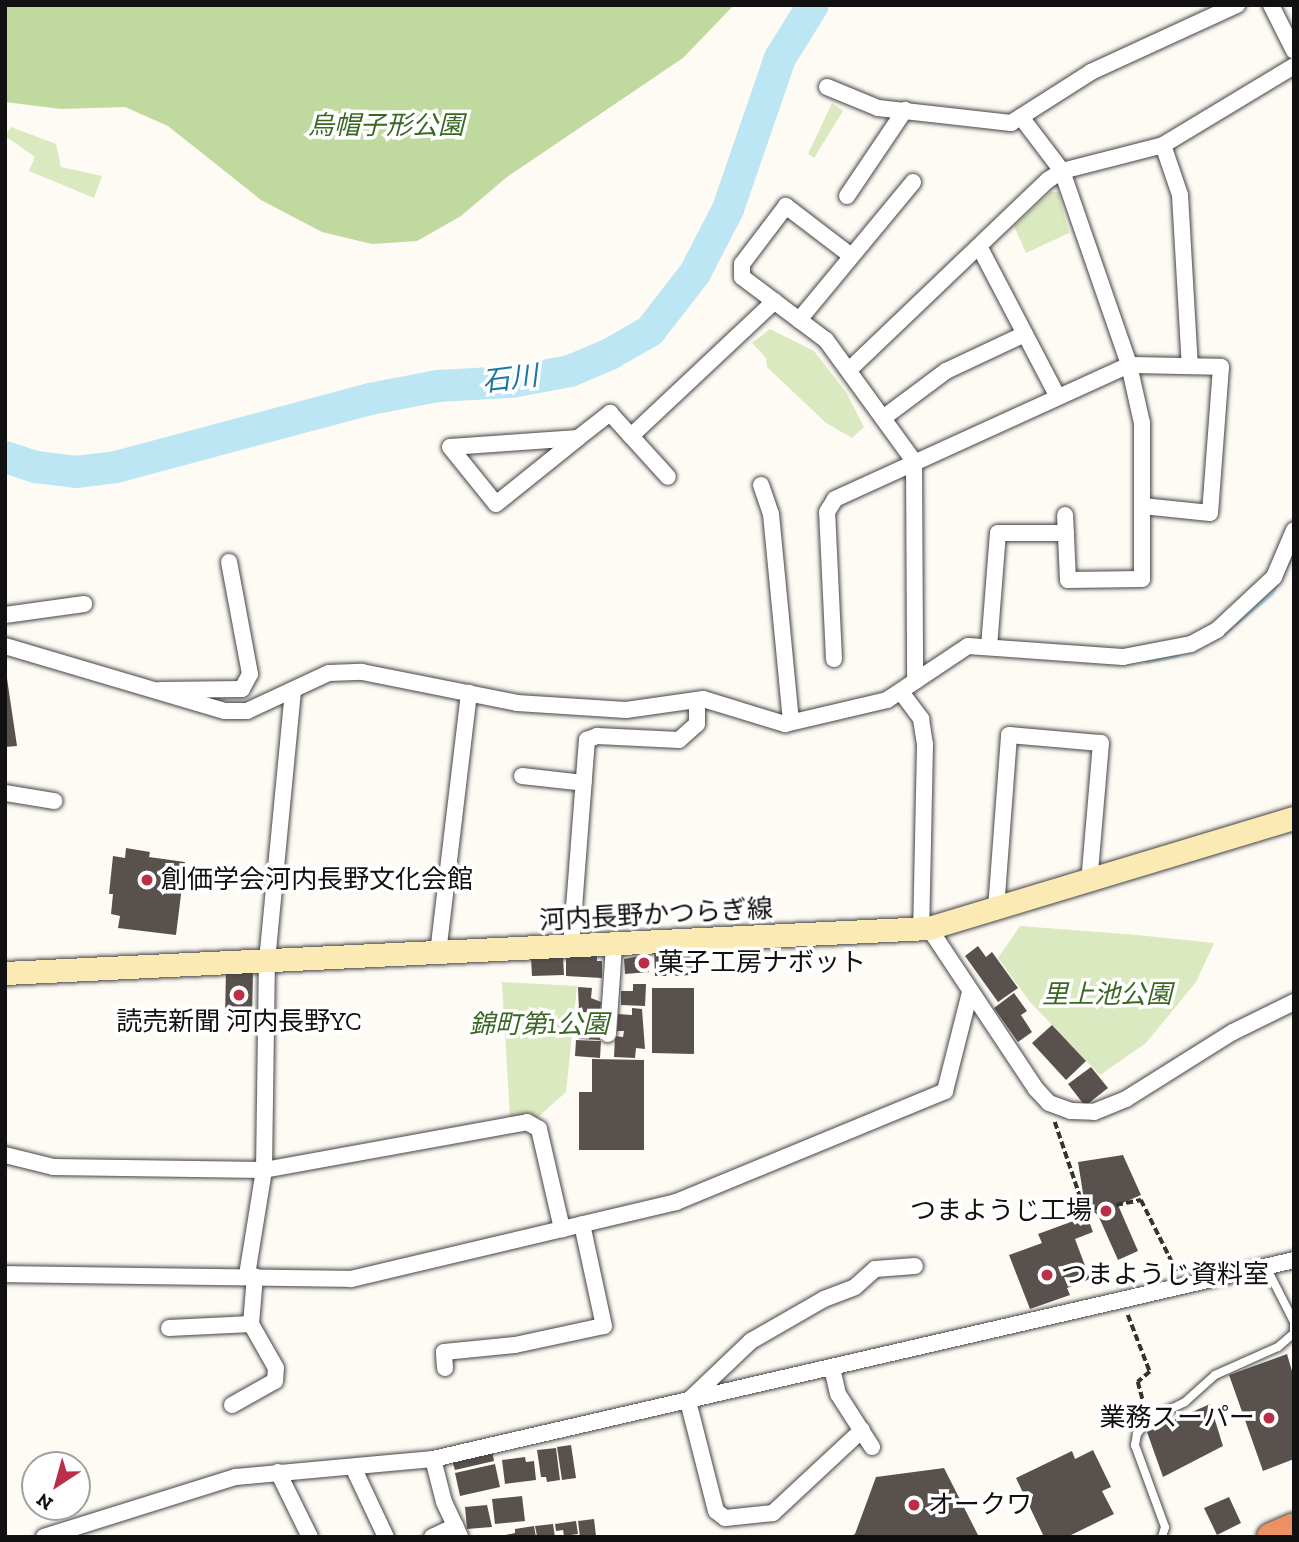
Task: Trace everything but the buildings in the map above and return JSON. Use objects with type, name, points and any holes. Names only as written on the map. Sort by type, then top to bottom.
[{"type":"highway","points":[[1270,1537],[1294,1527]]},
{"type":"main road","name":"河内長野かつらぎ線","points":[[5,973],[925,928],[1089,882],[1294,818]]},
{"type":"street","points":[[827,86],[878,108],[992,123],[1011,123],[1141,46],[1237,5]]},
{"type":"street","points":[[1271,5],[1294,51]]},
{"type":"street","points":[[849,370],[1062,171],[1163,145],[1294,66]]},
{"type":"street","points":[[847,195],[905,110]]},
{"type":"street","points":[[1021,117],[1062,171],[1129,365],[1142,423],[1142,579],[1068,580],[1065,515]]},
{"type":"street","points":[[1163,145],[1180,195],[1190,366]]},
{"type":"street","points":[[799,320],[913,182]]},
{"type":"street","points":[[850,255],[786,206],[741,264],[742,277],[825,340],[914,461],[915,681]]},
{"type":"street","points":[[980,248],[1057,395]]},
{"type":"street","points":[[631,436],[775,302]]},
{"type":"street","points":[[883,418],[946,371],[1026,334]]},
{"type":"street","points":[[834,659],[827,512],[835,499],[1057,395],[1129,365],[1221,367],[1210,513],[1142,506]]},
{"type":"street","points":[[578,438],[450,447],[496,504],[610,413],[668,477]]},
{"type":"street","points":[[761,485],[771,514],[791,722]]},
{"type":"street","points":[[5,646],[153,692],[225,711],[247,711],[329,673],[362,672],[517,703],[626,709],[697,700],[766,721],[791,722],[887,700],[968,646],[1123,657],[1191,644],[1217,630],[1274,577],[1294,530]]},
{"type":"street","points":[[989,647],[998,533],[1066,533]]},
{"type":"street","points":[[153,692],[172,687],[230,692],[242,689],[250,674],[229,562]]},
{"type":"street","points":[[5,615],[84,604]]},
{"type":"street","points":[[232,1405],[275,1381],[276,1368],[251,1324],[251,1275],[264,1170],[267,961],[293,690]]},
{"type":"street","points":[[901,691],[921,719],[925,745],[925,928],[1049,1103],[1094,1112],[1126,1099],[1233,1032],[1294,1002]]},
{"type":"street","points":[[438,953],[469,693]]},
{"type":"street","points":[[571,947],[587,740],[597,736],[680,740],[696,724],[697,700]]},
{"type":"street","points":[[996,909],[1009,735],[1101,743],[1089,882]]},
{"type":"street","points":[[522,776],[584,783]]},
{"type":"street","points":[[5,793],[54,801]]},
{"type":"street","points":[[608,1034],[614,945]]},
{"type":"street","points":[[5,1274],[251,1275],[351,1279],[676,1202],[945,1091],[970,992]]},
{"type":"street","points":[[5,1155],[53,1167],[264,1170],[527,1122],[539,1129],[562,1229]]},
{"type":"street","points":[[445,1368],[444,1352],[515,1345],[604,1326],[582,1224]]},
{"type":"street","points":[[44,1537],[61,1534],[192,1488],[278,1472],[353,1468],[433,1459],[1294,1260]]},
{"type":"street","points":[[688,1401],[751,1340],[824,1298],[855,1287],[875,1269],[915,1266]]},
{"type":"street","points":[[169,1328],[251,1324]]},
{"type":"street","points":[[832,1368],[838,1394],[872,1447]]},
{"type":"street","points":[[688,1401],[716,1511],[725,1518],[773,1513],[862,1430]]},
{"type":"street","points":[[432,1537],[458,1532],[433,1459]]},
{"type":"street","points":[[353,1468],[386,1537]]},
{"type":"street","points":[[278,1472],[310,1537]]},
{"type":"lane","points":[[1162,1537],[1165,1527],[1135,1445],[1148,1420],[1185,1402],[1215,1375],[1278,1347],[1294,1326],[1266,1267]]},
{"type":"path","points":[[1049,1103],[1085,1210],[1141,1200],[1184,1286]]},
{"type":"path","points":[[1122,1300],[1150,1372],[1138,1382],[1148,1420]]},
{"type":"green space","name":"烏帽子形公園","points":[[5,5],[734,5],[683,58],[507,177],[461,216],[417,241],[372,244],[322,232],[261,200],[168,126],[125,107],[61,109],[5,102]]},
{"type":"green space","points":[[832,103],[843,111],[814,158],[808,154]]},
{"type":"green space","points":[[11,127],[56,144],[61,167],[102,176],[94,198],[29,171],[35,157],[5,136]]},
{"type":"green space","points":[[1051,192],[1058,192],[1069,233],[1026,253],[1014,226]]},
{"type":"green space","points":[[770,329],[814,351],[846,392],[864,427],[852,438],[826,423],[767,367],[766,358],[752,343]]},
{"type":"green space","name":"里上池公園","points":[[1020,926],[1214,943],[1196,982],[1146,1043],[1100,1075],[1030,1002],[998,958]]},
{"type":"green space","name":"錦町第1公園","points":[[502,982],[577,986],[566,1092],[537,1118],[510,1118]]},
{"type":"waterway","name":"石川","points":[[5,457],[36,467],[76,472],[116,467],[370,399],[438,386],[511,382],[570,371],[610,354],[650,331],[695,273],[728,209],[780,58],[813,5]]},
{"type":"waterway","points":[[1223,633],[1271,593],[1294,550]]},
{"type":"waterway","points":[[1147,661],[1176,655]]},
{"type":"place","name":"創価学会河内長野文化会館","points":[[147,880]]},
{"type":"place","name":"菓子工房ナボット","points":[[644,963]]},
{"type":"place","name":"読売新聞 河内長野YC","points":[[239,995]]},
{"type":"place","name":"つまようじ工場","points":[[1106,1211]]},
{"type":"place","name":"つまようじ資料室","points":[[1047,1275]]},
{"type":"place","name":"業務スーパー","points":[[1269,1418]]},
{"type":"place","name":"オークワ","points":[[914,1505]]}]
